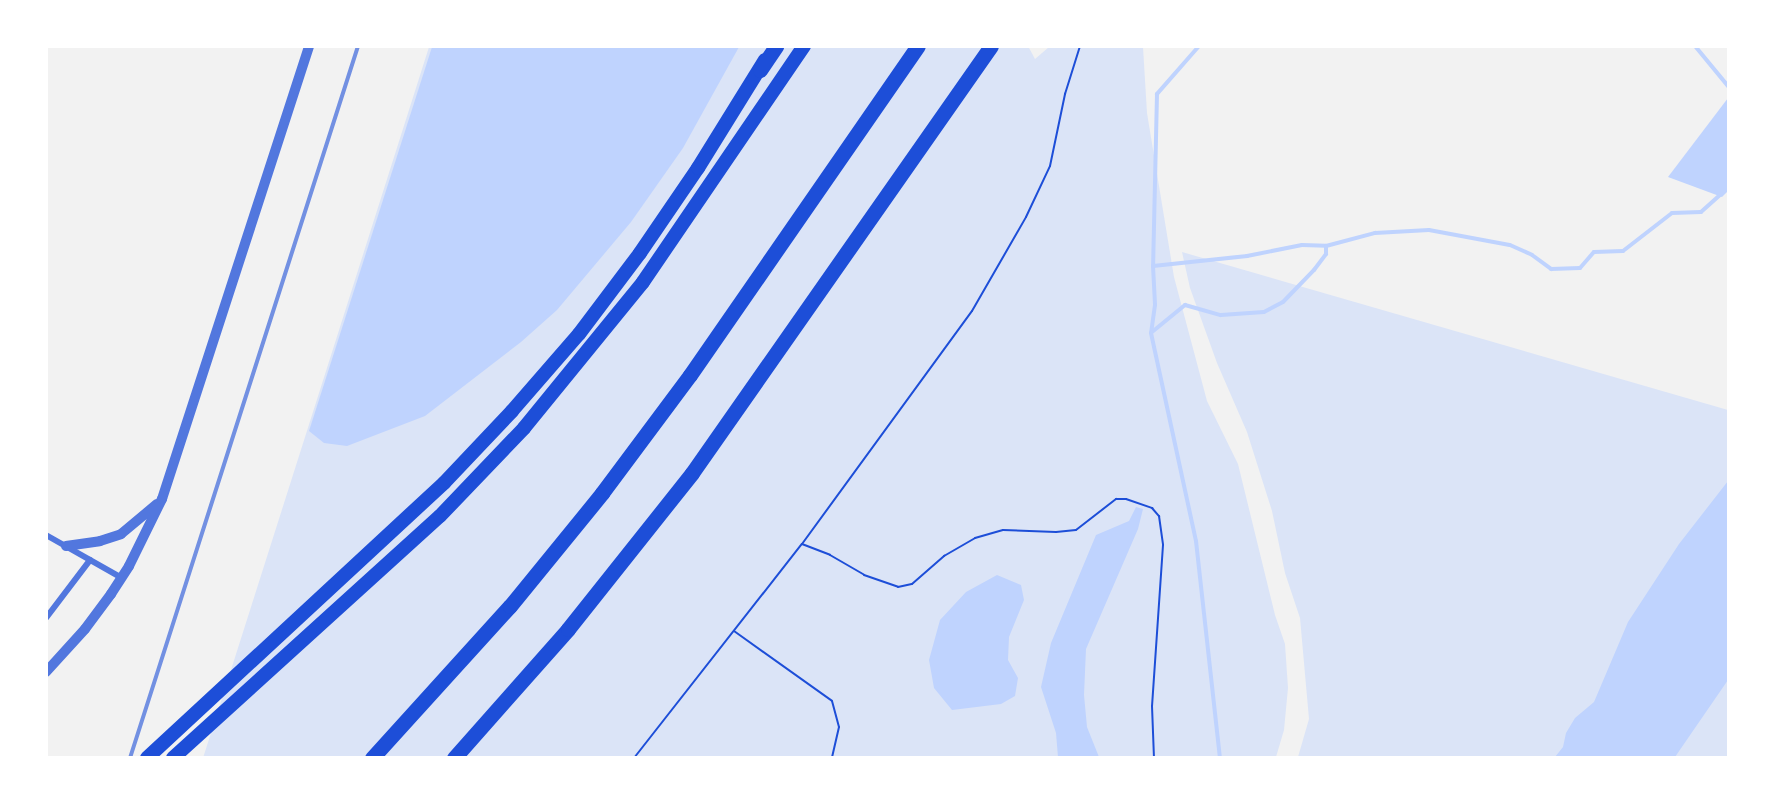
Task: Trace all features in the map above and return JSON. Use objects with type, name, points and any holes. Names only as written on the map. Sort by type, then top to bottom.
[{"type":"highway","points":[[760,70],[774,46]]},
{"type":"highway","points":[[372,758],[503,613],[614,477],[690,375],[918,46]]},
{"type":"highway","points":[[454,758],[562,636],[698,465],[991,46]]},
{"type":"main road","points":[[173,758],[440,516],[557,391],[643,282],[804,46]]},
{"type":"main road","points":[[147,758],[444,483],[512,411],[579,334],[668,214],[760,70]]},
{"type":"street","points":[[46,672],[85,629],[122,578],[162,499],[309,46]]},
{"type":"street","points":[[66,546],[100,541],[121,534],[162,499]]},
{"type":"street","points":[[46,536],[122,578]]},
{"type":"street","points":[[46,618],[90,560]]},
{"type":"path","points":[[634,758],[802,544],[972,310],[1026,217],[1050,166],[1065,94],[1080,46]]},
{"type":"path","points":[[802,544],[830,555],[864,575],[898,587],[912,584],[944,556],[975,538],[1003,530],[1076,530],[1116,499],[1126,499],[1152,508],[1159,516],[1163,545],[1152,705],[1154,758]]},
{"type":"path","points":[[734,631],[832,701],[839,727],[832,758]]},
{"type":"shaded area","points":[[1028,46],[1035,59],[1049,47],[1143,47],[1147,113],[1174,277],[1207,401],[1238,464],[1275,615],[1285,644],[1288,688],[1284,730],[1276,757],[203,758],[429,47]]},
{"type":"shaded area","points":[[1182,252],[1728,410],[1728,570],[1627,757],[1298,757],[1309,719],[1300,618],[1285,573],[1272,511],[1247,432],[1217,363],[1190,288]]},
{"type":"shaded area","points":[[1728,601],[1728,757],[1652,758]]},
{"type":"water","points":[[432,47],[739,47],[683,148],[631,222],[557,310],[521,342],[425,416],[347,446],[324,443],[309,431]]},
{"type":"water","points":[[1728,98],[1728,191],[1722,197],[1668,177]]},
{"type":"water","points":[[1728,481],[1728,680],[1675,757],[1555,757],[1563,747],[1566,733],[1575,718],[1594,702],[1628,622],[1679,544]]},
{"type":"water","points":[[1136,507],[1143,509],[1138,529],[1086,649],[1084,695],[1087,727],[1099,757],[1058,757],[1056,733],[1041,687],[1051,643],[1096,535],[1129,521]]},
{"type":"water","points":[[997,575],[1021,585],[1024,600],[1009,637],[1008,660],[1018,678],[1015,696],[1001,704],[952,710],[934,688],[929,660],[940,620],[966,592]]},
{"type":"waterway","points":[[1199,46],[1157,94],[1153,266],[1155,305],[1151,333],[1196,541],[1220,758]]},
{"type":"waterway","points":[[1695,46],[1728,86]]},
{"type":"waterway","points":[[1153,266],[1247,256],[1302,245],[1326,246],[1375,233],[1429,230],[1510,245],[1532,255],[1551,269],[1580,268],[1594,252],[1623,251],[1672,213],[1701,212],[1728,188]]},
{"type":"waterway","points":[[1152,332],[1185,305],[1221,315],[1264,312],[1283,302],[1314,270],[1326,254],[1326,246]]},
{"type":"railway","points":[[130,758],[358,46]]}]
